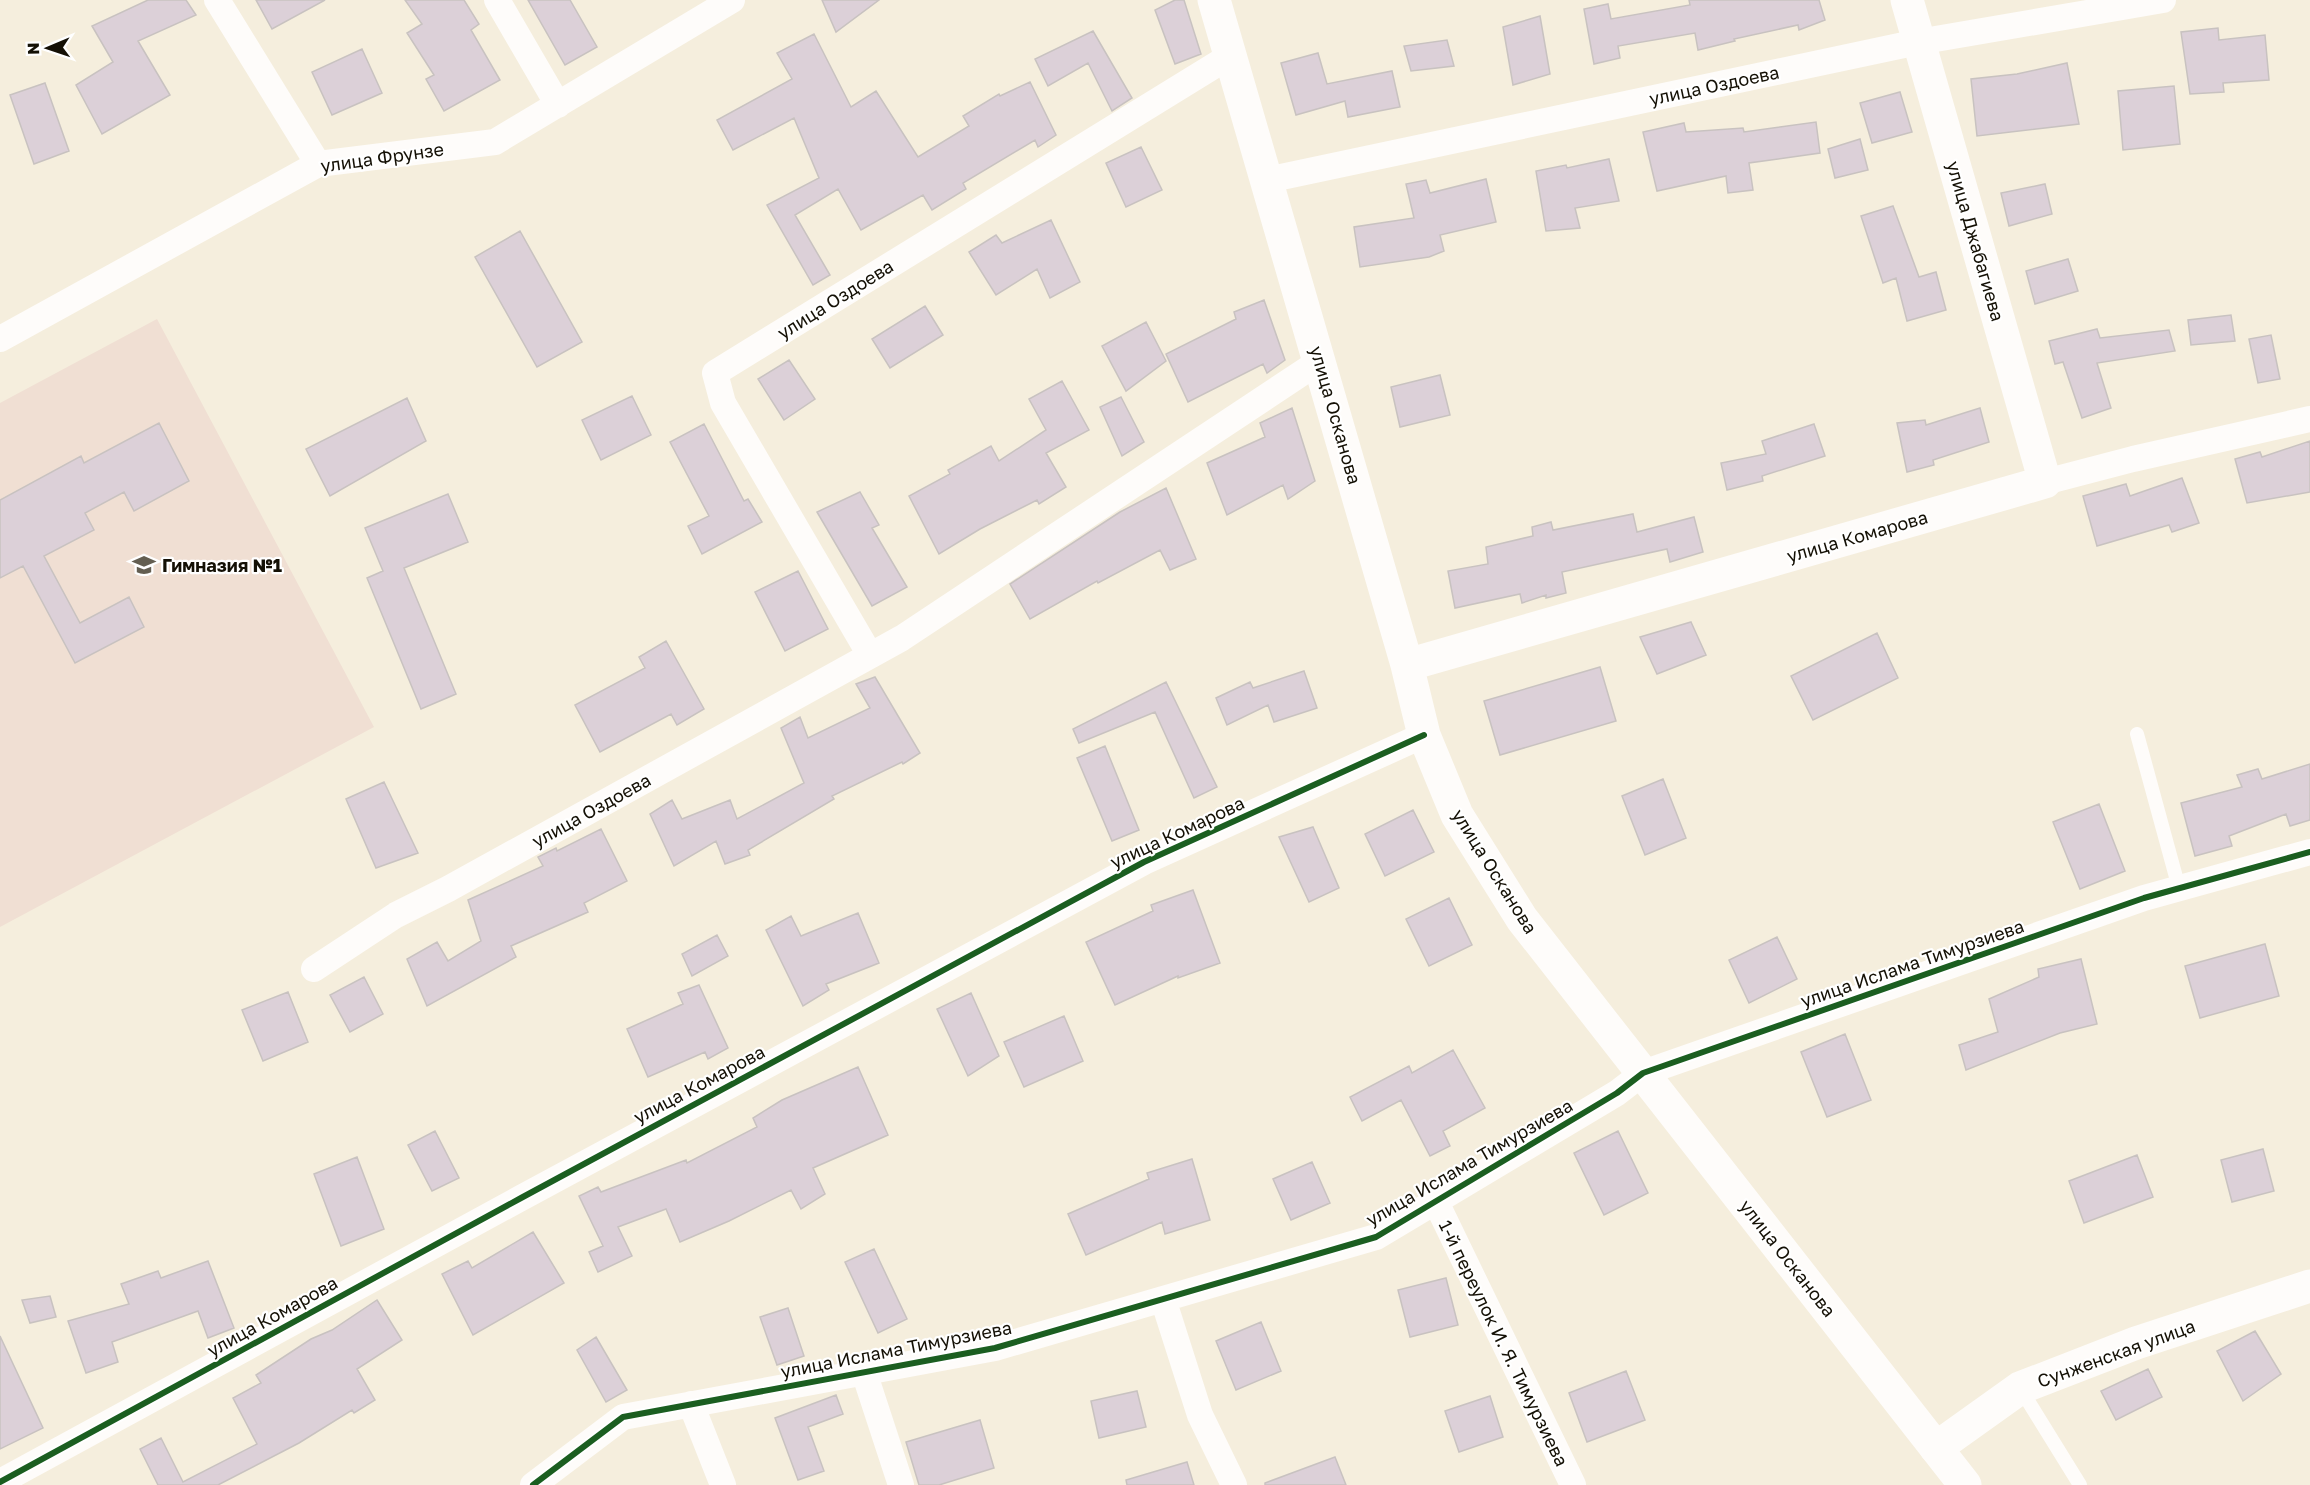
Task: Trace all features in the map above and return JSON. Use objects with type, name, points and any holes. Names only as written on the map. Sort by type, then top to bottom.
[{"type":"main road","name":"улица Осканова","points":[[1214,0],[1407,665],[1424,735],[1457,815],[1522,919],[1965,1485]]},
{"type":"main road","name":"улица Джабагиева","points":[[1907,0],[2045,482]]},
{"type":"main road","name":"улица Комарова","points":[[1407,665],[2045,482]]},
{"type":"main road","name":"Сунженская улица","points":[[1936,1448],[2020,1388],[2136,1343],[2310,1286]]},
{"type":"street","points":[[217,0],[318,164]]},
{"type":"street","points":[[497,0],[558,105]]},
{"type":"street","name":"улица Фрунзе","points":[[0,339],[318,164],[495,142],[732,0]]},
{"type":"street","name":"улица Оздоева","points":[[1267,180],[1918,42],[2163,0]]},
{"type":"street","name":"улица Оздоева","points":[[870,656],[723,403],[715,373],[1230,56]]},
{"type":"street","name":"улица Оздоева","points":[[314,969],[396,915],[448,889],[902,638],[1320,362]]},
{"type":"street","name":"улица Комарова","points":[[2045,482],[2133,459],[2310,419]]},
{"type":"street","name":"улица Комарова","points":[[0,1482],[521,1197],[1144,862],[1424,735]]},
{"type":"street","name":"улица Ислама Тимурзиева","points":[[533,1485],[623,1416],[995,1348],[1376,1237],[1617,1093],[1643,1073],[2144,898],[2310,852]]},
{"type":"street","name":"1-й переулок И. Я. Тимурзиева","points":[[1435,1200],[1573,1485]]},
{"type":"street","points":[[1163,1299],[1200,1415],[1234,1485]]},
{"type":"street","points":[[864,1372],[900,1485]]},
{"type":"street","points":[[691,1404],[723,1485]]},
{"type":"lane","points":[[2137,734],[2179,888]]},
{"type":"lane","points":[[2020,1388],[2080,1485]]},
{"type":"shaded area","name":"Гимназия №1","points":[[157,319],[374,727],[0,927],[0,403]]},
{"type":"building","points":[[148,0],[186,0],[196,15],[138,41],[170,95],[102,134],[76,85],[113,62],[92,26]]},
{"type":"building","points":[[256,0],[325,0],[272,29]]},
{"type":"building","points":[[405,0],[464,0],[479,24],[471,30],[500,80],[444,111],[426,79],[434,75],[407,33],[422,24]]},
{"type":"building","points":[[528,0],[570,0],[597,47],[565,65]]},
{"type":"building","points":[[822,0],[879,0],[836,32]]},
{"type":"building","points":[[1175,0],[1184,0],[1201,54],[1175,64],[1155,10]]},
{"type":"building","points":[[1689,0],[1819,0],[1825,20],[1799,30],[1798,25],[1734,39],[1735,41],[1698,50],[1695,33],[1618,46],[1620,58],[1594,64],[1584,9],[1608,4],[1611,19],[1690,5]]},
{"type":"building","points":[[1540,16],[1550,74],[1513,85],[1503,27]]},
{"type":"building","points":[[2218,28],[2219,40],[2265,35],[2269,80],[2223,83],[2224,92],[2190,94],[2181,32]]},
{"type":"building","points":[[1093,31],[1132,98],[1112,111],[1088,63],[1048,86],[1035,59]]},
{"type":"building","points":[[814,34],[851,107],[876,91],[918,157],[969,126],[963,116],[999,94],[1000,96],[1030,82],[1056,135],[1038,147],[1035,140],[963,183],[966,189],[932,210],[923,195],[861,230],[838,189],[795,215],[830,275],[813,285],[767,205],[819,178],[794,118],[733,150],[717,120],[792,79],[777,53]]},
{"type":"building","points":[[1447,40],[1454,66],[1411,71],[1404,46]]},
{"type":"building","points":[[362,49],[382,93],[332,115],[312,72]]},
{"type":"building","points":[[1318,53],[1327,84],[1392,71],[1400,107],[1348,117],[1345,101],[1296,115],[1281,63]]},
{"type":"building","points":[[2067,63],[2079,124],[1977,136],[1971,79],[2017,74]]},
{"type":"building","points":[[45,83],[69,151],[34,164],[10,95]]},
{"type":"building","points":[[2174,86],[2180,144],[2123,150],[2118,91]]},
{"type":"building","points":[[1900,92],[1912,132],[1872,143],[1860,103]]},
{"type":"building","points":[[1816,122],[1820,153],[1749,163],[1753,190],[1728,193],[1726,176],[1657,191],[1643,132],[1684,123],[1686,132],[1743,128],[1744,132]]},
{"type":"building","points":[[1860,139],[1868,170],[1835,178],[1828,149]]},
{"type":"building","points":[[1141,147],[1162,190],[1126,207],[1106,163]]},
{"type":"building","points":[[1609,159],[1619,201],[1575,208],[1580,228],[1546,231],[1536,171],[1566,165],[1567,168]]},
{"type":"building","points":[[1486,179],[1496,222],[1440,235],[1444,251],[1429,257],[1360,267],[1354,227],[1414,218],[1406,184],[1426,180],[1430,193]]},
{"type":"building","points":[[2045,184],[2052,214],[2009,226],[2001,193]]},
{"type":"building","points":[[1893,206],[1919,277],[1936,272],[1946,310],[1907,321],[1896,278],[1883,283],[1861,216]]},
{"type":"building","points":[[1051,220],[1080,282],[1050,298],[1037,269],[996,295],[969,252],[996,235],[1002,243]]},
{"type":"building","points":[[520,231],[582,342],[537,367],[475,257]]},
{"type":"building","points":[[2068,259],[2078,291],[2035,304],[2026,271]]},
{"type":"building","points":[[1264,300],[1285,360],[1267,373],[1263,364],[1188,402],[1166,354],[1236,319],[1234,312]]},
{"type":"building","points":[[925,306],[943,335],[890,368],[872,339]]},
{"type":"building","points":[[2231,315],[2235,341],[2191,345],[2188,320]]},
{"type":"building","points":[[1146,322],[1166,361],[1126,391],[1102,346]]},
{"type":"building","points":[[2097,329],[2100,338],[2169,330],[2175,351],[2097,363],[2111,408],[2082,418],[2063,362],[2055,364],[2049,341]]},
{"type":"building","points":[[2271,335],[2280,379],[2258,383],[2249,339]]},
{"type":"building","points":[[789,360],[815,399],[784,420],[758,379]]},
{"type":"building","points":[[1440,375],[1450,415],[1400,427],[1391,387]]},
{"type":"building","points":[[1062,381],[1089,430],[1046,453],[1066,487],[1039,504],[1037,500],[980,529],[939,554],[909,496],[950,474],[948,470],[991,446],[999,461],[1046,430],[1029,399]]},
{"type":"building","points":[[632,396],[651,435],[601,460],[582,420]]},
{"type":"building","points":[[1121,397],[1144,442],[1122,456],[1100,407]]},
{"type":"building","points":[[407,398],[426,441],[330,496],[306,449]]},
{"type":"building","points":[[1292,408],[1315,481],[1288,499],[1283,485],[1227,515],[1207,463],[1265,437],[1260,423]]},
{"type":"building","points":[[1980,408],[1989,442],[1933,460],[1934,465],[1907,472],[1897,423],[1925,420],[1926,425]]},
{"type":"building","points":[[159,423],[189,481],[134,511],[124,492],[85,513],[94,530],[44,556],[80,623],[129,597],[144,627],[75,663],[23,566],[0,578],[0,500],[81,456],[84,463]]},
{"type":"building","points":[[704,424],[744,501],[748,499],[762,522],[702,554],[688,526],[709,516],[670,442]]},
{"type":"building","points":[[1814,424],[1825,456],[1762,476],[1763,481],[1727,490],[1721,463],[1766,454],[1762,441]]},
{"type":"building","points":[[2310,441],[2310,492],[2247,503],[2235,459],[2260,452],[2262,457]]},
{"type":"building","points":[[2182,478],[2199,523],[2172,532],[2169,525],[2097,546],[2083,496],[2126,484],[2130,496]]},
{"type":"building","points":[[1166,488],[1196,559],[1170,570],[1160,550],[1098,583],[1097,581],[1030,619],[1010,584],[1120,512]]},
{"type":"building","points":[[860,492],[879,525],[872,528],[907,587],[872,606],[817,512]]},
{"type":"building","points":[[448,494],[468,542],[404,568],[456,694],[421,709],[367,578],[383,571],[365,528]]},
{"type":"building","points":[[1633,514],[1637,532],[1694,517],[1703,552],[1670,562],[1667,549],[1562,572],[1566,593],[1546,598],[1546,595],[1522,603],[1520,594],[1455,608],[1448,571],[1488,564],[1486,547],[1533,536],[1532,527],[1551,522],[1553,530]]},
{"type":"building","points":[[798,571],[828,629],[785,651],[755,592]]},
{"type":"building","points":[[1691,622],[1706,655],[1657,674],[1640,637]]},
{"type":"building","points":[[1877,633],[1898,678],[1813,720],[1791,676]]},
{"type":"building","points":[[666,641],[704,709],[677,725],[671,714],[600,752],[575,705],[645,668],[639,657]]},
{"type":"building","points":[[1600,667],[1616,721],[1500,755],[1484,701]]},
{"type":"building","points":[[1304,671],[1317,708],[1274,722],[1268,705],[1227,725],[1216,698],[1250,682],[1253,688]]},
{"type":"building","points":[[875,677],[920,753],[903,764],[902,762],[832,796],[834,799],[748,850],[750,855],[725,864],[716,841],[674,866],[650,814],[672,800],[682,819],[730,800],[737,819],[804,783],[781,728],[800,717],[808,738],[870,708],[856,684]]},
{"type":"building","points":[[1166,682],[1217,787],[1194,798],[1155,712],[1079,743],[1073,729]]},
{"type":"building","points":[[1105,746],[1139,830],[1112,841],[1077,758]]},
{"type":"building","points":[[2310,764],[2310,820],[2290,826],[2286,814],[2229,836],[2232,846],[2195,856],[2181,803],[2242,787],[2237,775],[2258,769],[2262,779]]},
{"type":"building","points":[[1663,779],[1686,838],[1645,855],[1622,796]]},
{"type":"building","points":[[384,782],[418,853],[376,868],[346,799]]},
{"type":"building","points":[[2099,804],[2125,871],[2080,889],[2053,822]]},
{"type":"building","points":[[1413,810],[1434,852],[1385,876],[1365,834]]},
{"type":"building","points":[[1313,827],[1339,888],[1309,902],[1279,837]]},
{"type":"building","points":[[601,829],[627,881],[584,903],[588,912],[511,946],[516,957],[427,1006],[407,959],[437,942],[448,961],[481,941],[468,900],[543,866],[538,857],[556,848],[557,851]]},
{"type":"building","points":[[1193,890],[1220,963],[1178,978],[1178,976],[1115,1005],[1086,942],[1153,911],[1151,905]]},
{"type":"building","points":[[1449,898],[1472,945],[1429,966],[1406,919]]},
{"type":"building","points":[[858,913],[879,963],[826,984],[829,990],[803,1006],[766,930],[791,916],[801,936]]},
{"type":"building","points":[[717,935],[728,956],[692,976],[682,954]]},
{"type":"building","points":[[1777,937],[1797,979],[1749,1003],[1729,960]]},
{"type":"building","points":[[2265,944],[2279,996],[2200,1018],[2185,966]]},
{"type":"building","points":[[2081,959],[2097,1024],[2060,1033],[1966,1070],[1959,1045],[1998,1032],[1989,999],[2039,977],[2038,969]]},
{"type":"building","points":[[364,977],[383,1014],[350,1032],[330,995]]},
{"type":"building","points":[[699,985],[728,1048],[708,1059],[705,1052],[648,1077],[627,1029],[683,1004],[678,993]]},
{"type":"building","points":[[288,992],[308,1042],[263,1061],[242,1010]]},
{"type":"building","points":[[971,993],[999,1056],[968,1076],[937,1009]]},
{"type":"building","points":[[1064,1016],[1083,1061],[1024,1087],[1004,1042]]},
{"type":"building","points":[[1845,1034],[1871,1100],[1827,1117],[1801,1052]]},
{"type":"building","points":[[1453,1050],[1485,1108],[1443,1131],[1450,1146],[1430,1156],[1401,1100],[1362,1121],[1350,1097],[1409,1066],[1412,1073]]},
{"type":"building","points":[[858,1067],[888,1135],[813,1168],[825,1194],[801,1209],[791,1190],[680,1242],[666,1209],[618,1227],[632,1256],[598,1272],[589,1252],[603,1246],[579,1196],[598,1187],[601,1192],[686,1160],[687,1163],[757,1127],[753,1118],[782,1100]]},
{"type":"building","points":[[435,1131],[459,1178],[432,1191],[408,1145]]},
{"type":"building","points":[[1618,1131],[1648,1193],[1604,1215],[1574,1153]]},
{"type":"building","points":[[2263,1149],[2274,1191],[2232,1202],[2221,1160]]},
{"type":"building","points":[[2137,1155],[2153,1197],[2084,1223],[2069,1181]]},
{"type":"building","points":[[357,1157],[384,1229],[341,1246],[314,1174]]},
{"type":"building","points":[[1192,1159],[1210,1220],[1165,1234],[1162,1222],[1086,1255],[1068,1214],[1149,1179],[1147,1173]]},
{"type":"building","points":[[1312,1162],[1330,1203],[1291,1220],[1273,1179]]},
{"type":"building","points":[[533,1232],[564,1283],[473,1335],[442,1274],[468,1261],[472,1268]]},
{"type":"building","points":[[874,1249],[907,1319],[878,1333],[845,1262]]},
{"type":"building","points":[[208,1261],[234,1328],[208,1338],[198,1311],[112,1342],[118,1362],[86,1373],[68,1321],[129,1304],[121,1284],[158,1271],[161,1278]]},
{"type":"building","points":[[1446,1278],[1458,1325],[1410,1337],[1398,1290]]},
{"type":"building","points":[[50,1296],[56,1317],[30,1323],[22,1300]]},
{"type":"building","points":[[377,1300],[402,1340],[357,1369],[375,1400],[354,1413],[352,1410],[299,1443],[218,1485],[158,1485],[140,1449],[161,1438],[183,1482],[257,1444],[233,1398],[261,1383],[256,1375]]},
{"type":"building","points":[[788,1308],[804,1356],[777,1365],[760,1317]]},
{"type":"building","points":[[1261,1322],[1281,1371],[1236,1390],[1216,1341]]},
{"type":"building","points":[[2255,1331],[2281,1374],[2243,1401],[2217,1351]]},
{"type":"building","points":[[0,1336],[43,1428],[0,1449]]},
{"type":"building","points":[[596,1337],[627,1390],[606,1402],[577,1350]]},
{"type":"building","points":[[2148,1369],[2162,1397],[2116,1420],[2101,1391]]},
{"type":"building","points":[[1626,1371],[1645,1420],[1587,1442],[1569,1393]]},
{"type":"building","points":[[1137,1391],[1146,1427],[1099,1438],[1091,1401]]},
{"type":"building","points":[[836,1395],[843,1414],[808,1427],[824,1471],[798,1480],[775,1418]]},
{"type":"building","points":[[1490,1396],[1503,1437],[1459,1452],[1445,1411]]},
{"type":"building","points":[[980,1420],[994,1468],[939,1485],[919,1485],[906,1442]]},
{"type":"building","points":[[1335,1457],[1346,1485],[1265,1485],[1265,1483]]},
{"type":"building","points":[[1187,1462],[1194,1485],[1127,1485],[1126,1480]]},
{"type":"cycle path","points":[[0,1482],[1144,862],[1424,735]]},
{"type":"cycle path","points":[[533,1485],[623,1417],[995,1348],[1376,1237],[1617,1093],[1643,1073],[2144,898],[2310,852]]},
{"type":"place","name":"Гимназия №1","points":[[144,565]]}]
